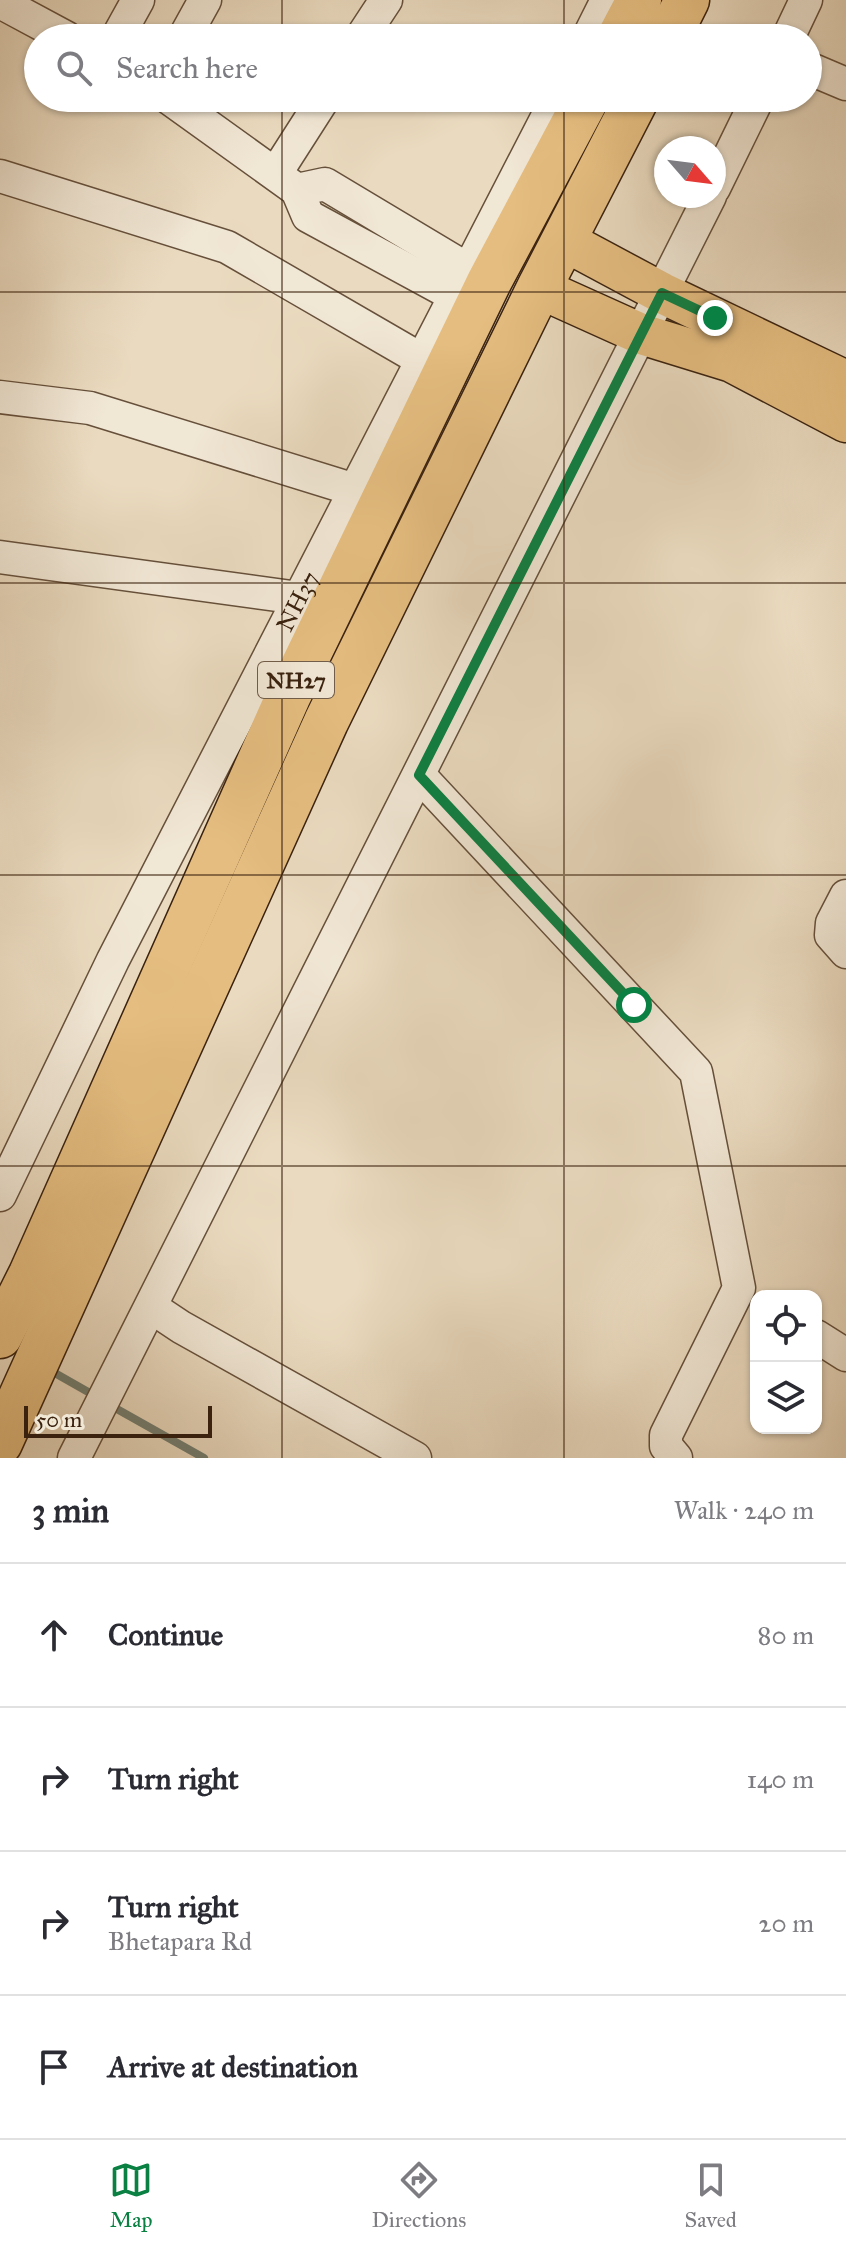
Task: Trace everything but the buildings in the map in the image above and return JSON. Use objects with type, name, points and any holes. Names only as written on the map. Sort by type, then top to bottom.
[{"type":"highway","points":[[626,24],[639,0]]},
{"type":"highway","points":[[675,24],[687,0]]},
{"type":"highway","name":"NH27","points":[[0,1336],[31,1274],[472,289],[579,112]]},
{"type":"highway","name":"NH27","points":[[0,1443],[326,722],[539,288],[630,112]]},
{"type":"main road","points":[[563,240],[662,293],[846,381]]},
{"type":"main road","points":[[539,288],[641,334],[732,362],[846,422]]},
{"type":"street","points":[[125,24],[138,0]]},
{"type":"street","points":[[192,24],[205,0]]},
{"type":"street","points":[[370,24],[386,0]]},
{"type":"street","points":[[595,24],[607,0]]},
{"type":"street","points":[[795,24],[806,0]]},
{"type":"street","points":[[0,2],[41,24]]},
{"type":"street","points":[[822,74],[846,84]]},
{"type":"street","points":[[189,112],[287,182],[308,216],[472,289]]},
{"type":"street","points":[[287,182],[318,112]]},
{"type":"street","name":"NH37","points":[[0,1195],[71,1046],[422,360],[472,289],[551,112]]},
{"type":"street","points":[[726,163],[751,112]]},
{"type":"street","points":[[0,176],[227,247],[422,360]]},
{"type":"street","points":[[77,1453],[704,208]]},
{"type":"street","points":[[0,397],[90,408],[355,490]]},
{"type":"street","points":[[0,557],[299,598]]},
{"type":"street","points":[[419,775],[696,1072],[748,1293],[666,1435],[666,1446],[676,1458]]},
{"type":"street","points":[[846,896],[832,923],[831,935],[846,952]]},
{"type":"street","points":[[151,1307],[181,1327],[415,1458]]},
{"type":"street","points":[[822,1340],[846,1355]]},
{"type":"waterway","points":[[46,1368],[97,1397]]},
{"type":"waterway","points":[[108,1404],[204,1458]]},
{"type":"route","points":[[634,1005],[419,775],[662,293],[715,318]]}]
